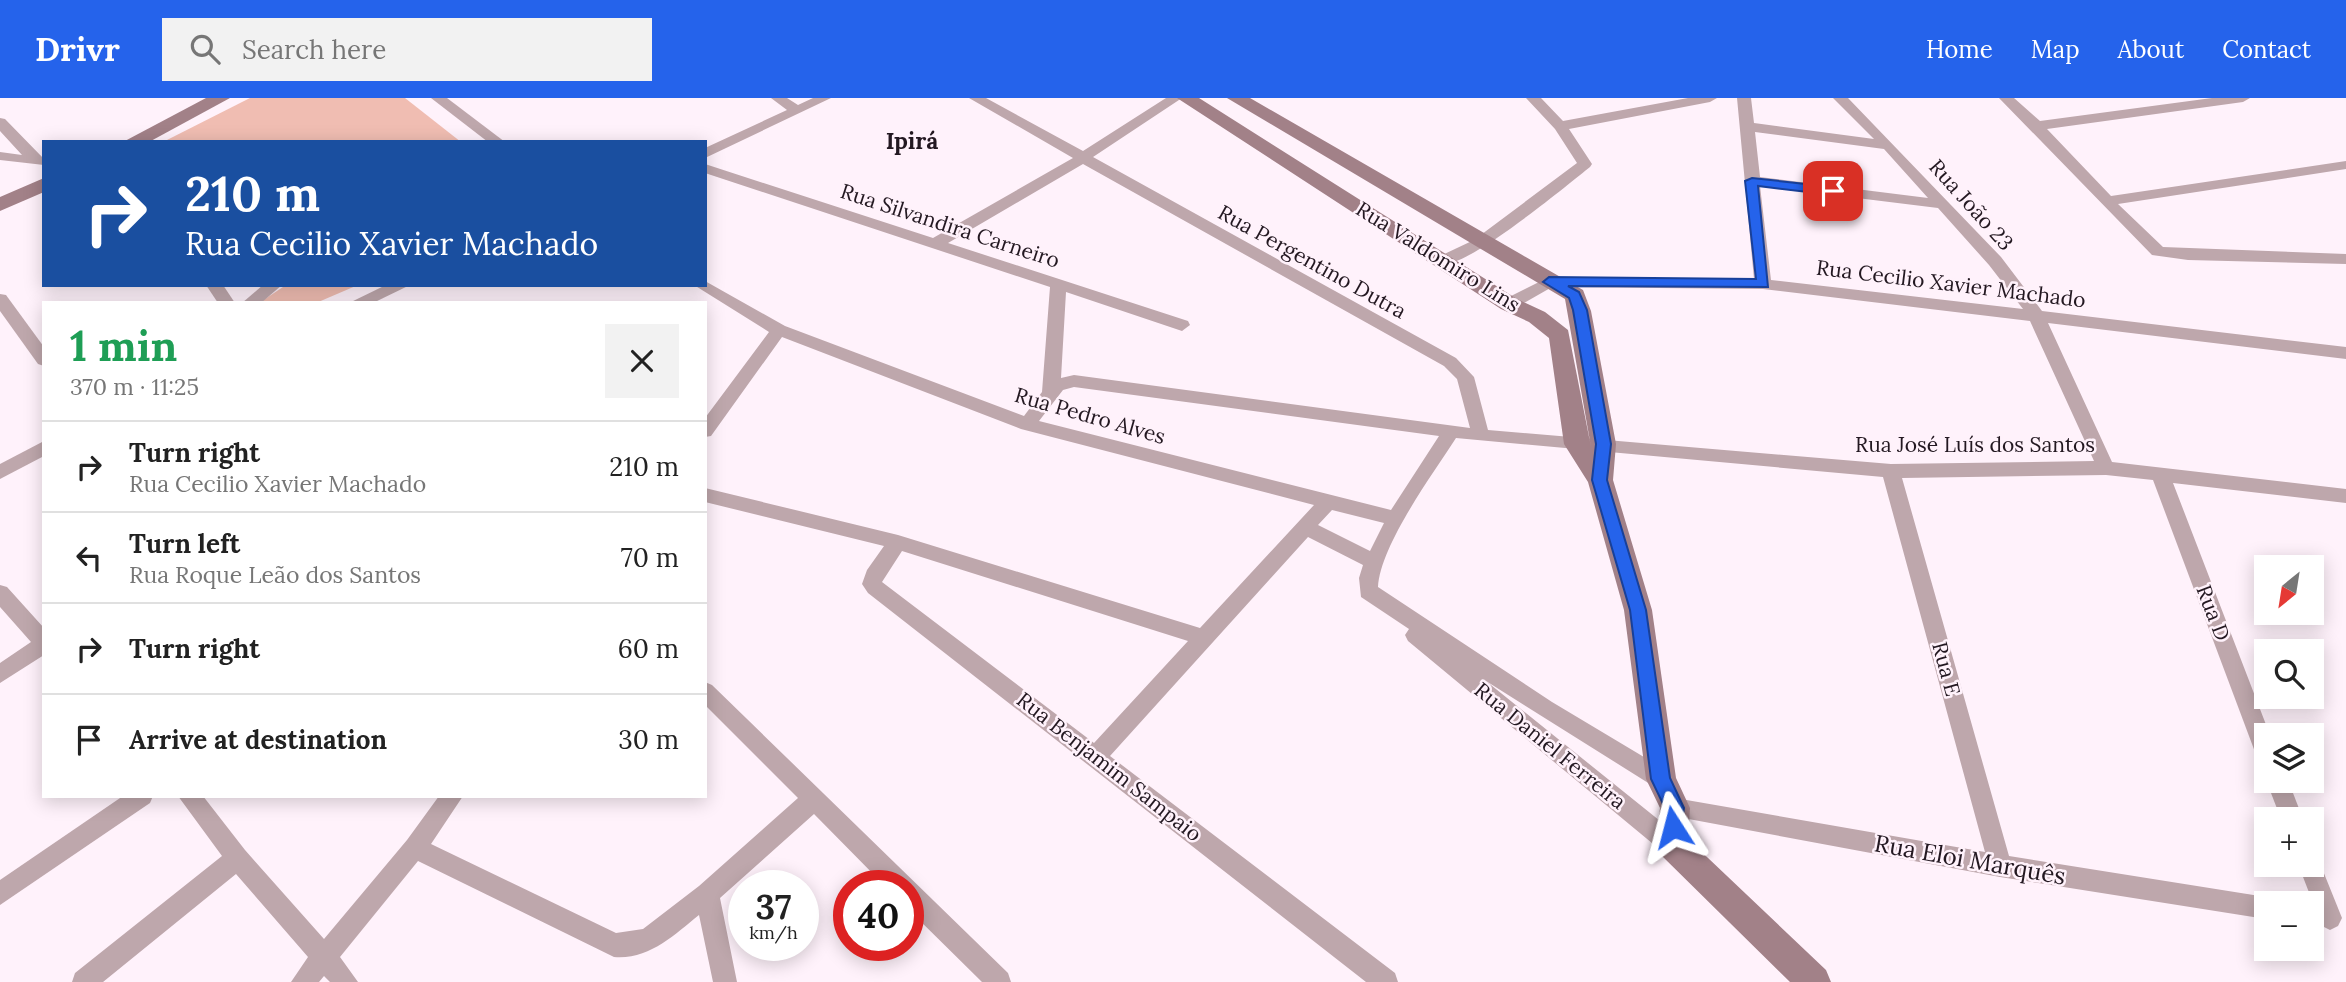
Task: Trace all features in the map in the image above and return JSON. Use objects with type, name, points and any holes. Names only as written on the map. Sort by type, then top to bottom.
[{"type":"street","points":[[137,140],[221,98]]},
{"type":"street","points":[[439,98],[495,140]]},
{"type":"street","points":[[778,98],[798,111]]},
{"type":"street","points":[[707,153],[824,98]]},
{"type":"street","name":"Rua Pergentino Dutra","points":[[976,98],[1081,159],[1450,362],[1465,377],[1482,436]]},
{"type":"street","points":[[936,243],[1081,159],[1175,98]]},
{"type":"street","name":"Rua Valdomiro Lins","points":[[1186,98],[1509,304],[1537,317],[1560,335],[1576,444],[1600,480],[1638,610],[1661,779],[1675,808]]},
{"type":"street","name":"Rua Valdomiro Lins","points":[[1236,98],[1480,243],[1575,295],[1604,444],[1600,480]]},
{"type":"street","points":[[1444,261],[1480,243],[1584,166],[1560,126],[1533,98]]},
{"type":"street","points":[[1560,126],[1710,98]]},
{"type":"street","points":[[1744,98],[1763,284]]},
{"type":"street","name":"Rua João 23","points":[[1840,98],[1888,145],[1995,261],[2035,314],[2106,468]]},
{"type":"street","points":[[2006,98],[2037,126],[2137,233],[2163,253],[2346,259]]},
{"type":"street","points":[[2037,126],[2243,98]]},
{"type":"street","points":[[0,122],[39,162]]},
{"type":"street","points":[[1748,127],[1888,145]]},
{"type":"street","points":[[0,156],[39,162]]},
{"type":"street","points":[[2108,201],[2346,165]]},
{"type":"street","name":"Rua Silvandira Carneiro","points":[[707,169],[1182,325]]},
{"type":"street","points":[[1752,181],[1941,204]]},
{"type":"street","points":[[0,205],[42,185]]},
{"type":"street","points":[[1509,304],[1549,282]]},
{"type":"street","name":"Rua Cecilio Xavier Machado","points":[[1549,282],[1763,284],[2035,314],[2346,354]]},
{"type":"street","points":[[1051,392],[1058,284]]},
{"type":"street","points":[[253,301],[271,287]]},
{"type":"street","points":[[362,301],[397,287]]},
{"type":"street","name":"Rua Pedro Alves","points":[[705,287],[779,331],[1027,424],[1396,519]]},
{"type":"street","points":[[0,299],[42,357]]},
{"type":"street","points":[[707,428],[779,331]]},
{"type":"street","points":[[1027,424],[1057,385],[1074,381],[1482,436],[1604,444]]},
{"type":"street","points":[[1451,431],[1396,519],[1374,562],[1366,583],[1375,598],[1544,708],[1661,779]]},
{"type":"street","name":"Rua José Luís dos Santos","points":[[1604,444],[1891,471],[2106,468],[2346,496]]},
{"type":"street","points":[[0,472],[42,450]]},
{"type":"street","name":"Rua E","points":[[1891,471],[2000,866]]},
{"type":"street","name":"Rua D","points":[[2160,474],[2255,723]]},
{"type":"street","points":[[707,495],[898,542],[1203,637]]},
{"type":"street","points":[[1096,756],[1328,502]]},
{"type":"street","points":[[1305,527],[1374,562]]},
{"type":"street","name":"Rua Benjamim Sampaio","points":[[898,542],[874,576],[872,584],[875,587],[1385,982]]},
{"type":"street","points":[[0,593],[42,641]]},
{"type":"street","name":"Rua Daniel Ferreira","points":[[1375,598],[1449,664],[1672,845],[1814,982]]},
{"type":"street","points":[[0,674],[42,644]]},
{"type":"street","points":[[707,693],[886,870]]},
{"type":"street","points":[[0,894],[139,798]]},
{"type":"street","points":[[190,798],[237,858],[346,982]]},
{"type":"street","points":[[303,982],[415,848],[451,798]]},
{"type":"street","points":[[415,848],[614,944],[626,946],[650,939],[707,894],[814,799]]},
{"type":"street","points":[[1672,845],[1675,808]]},
{"type":"street","name":"Rua Eloi Marquês","points":[[1675,808],[2000,866],[2254,906]]},
{"type":"street","points":[[84,982],[237,858]]},
{"type":"street","points":[[2314,877],[2329,918]]},
{"type":"street","points":[[707,894],[725,982]]},
{"type":"street","points":[[924,908],[999,982]]},
{"type":"shaded area","points":[[250,98],[405,98],[458,140],[167,140]]},
{"type":"shaded area","points":[[283,287],[353,287],[321,301],[262,301]]},
{"type":"district","name":"Ipirá","points":[[912,141]]},
{"type":"route","points":[[1673,827],[1675,808],[1661,779],[1644,674],[1638,610],[1600,480],[1604,444],[1580,310],[1575,295],[1549,282],[1763,284],[1752,181],[1833,191]]}]
